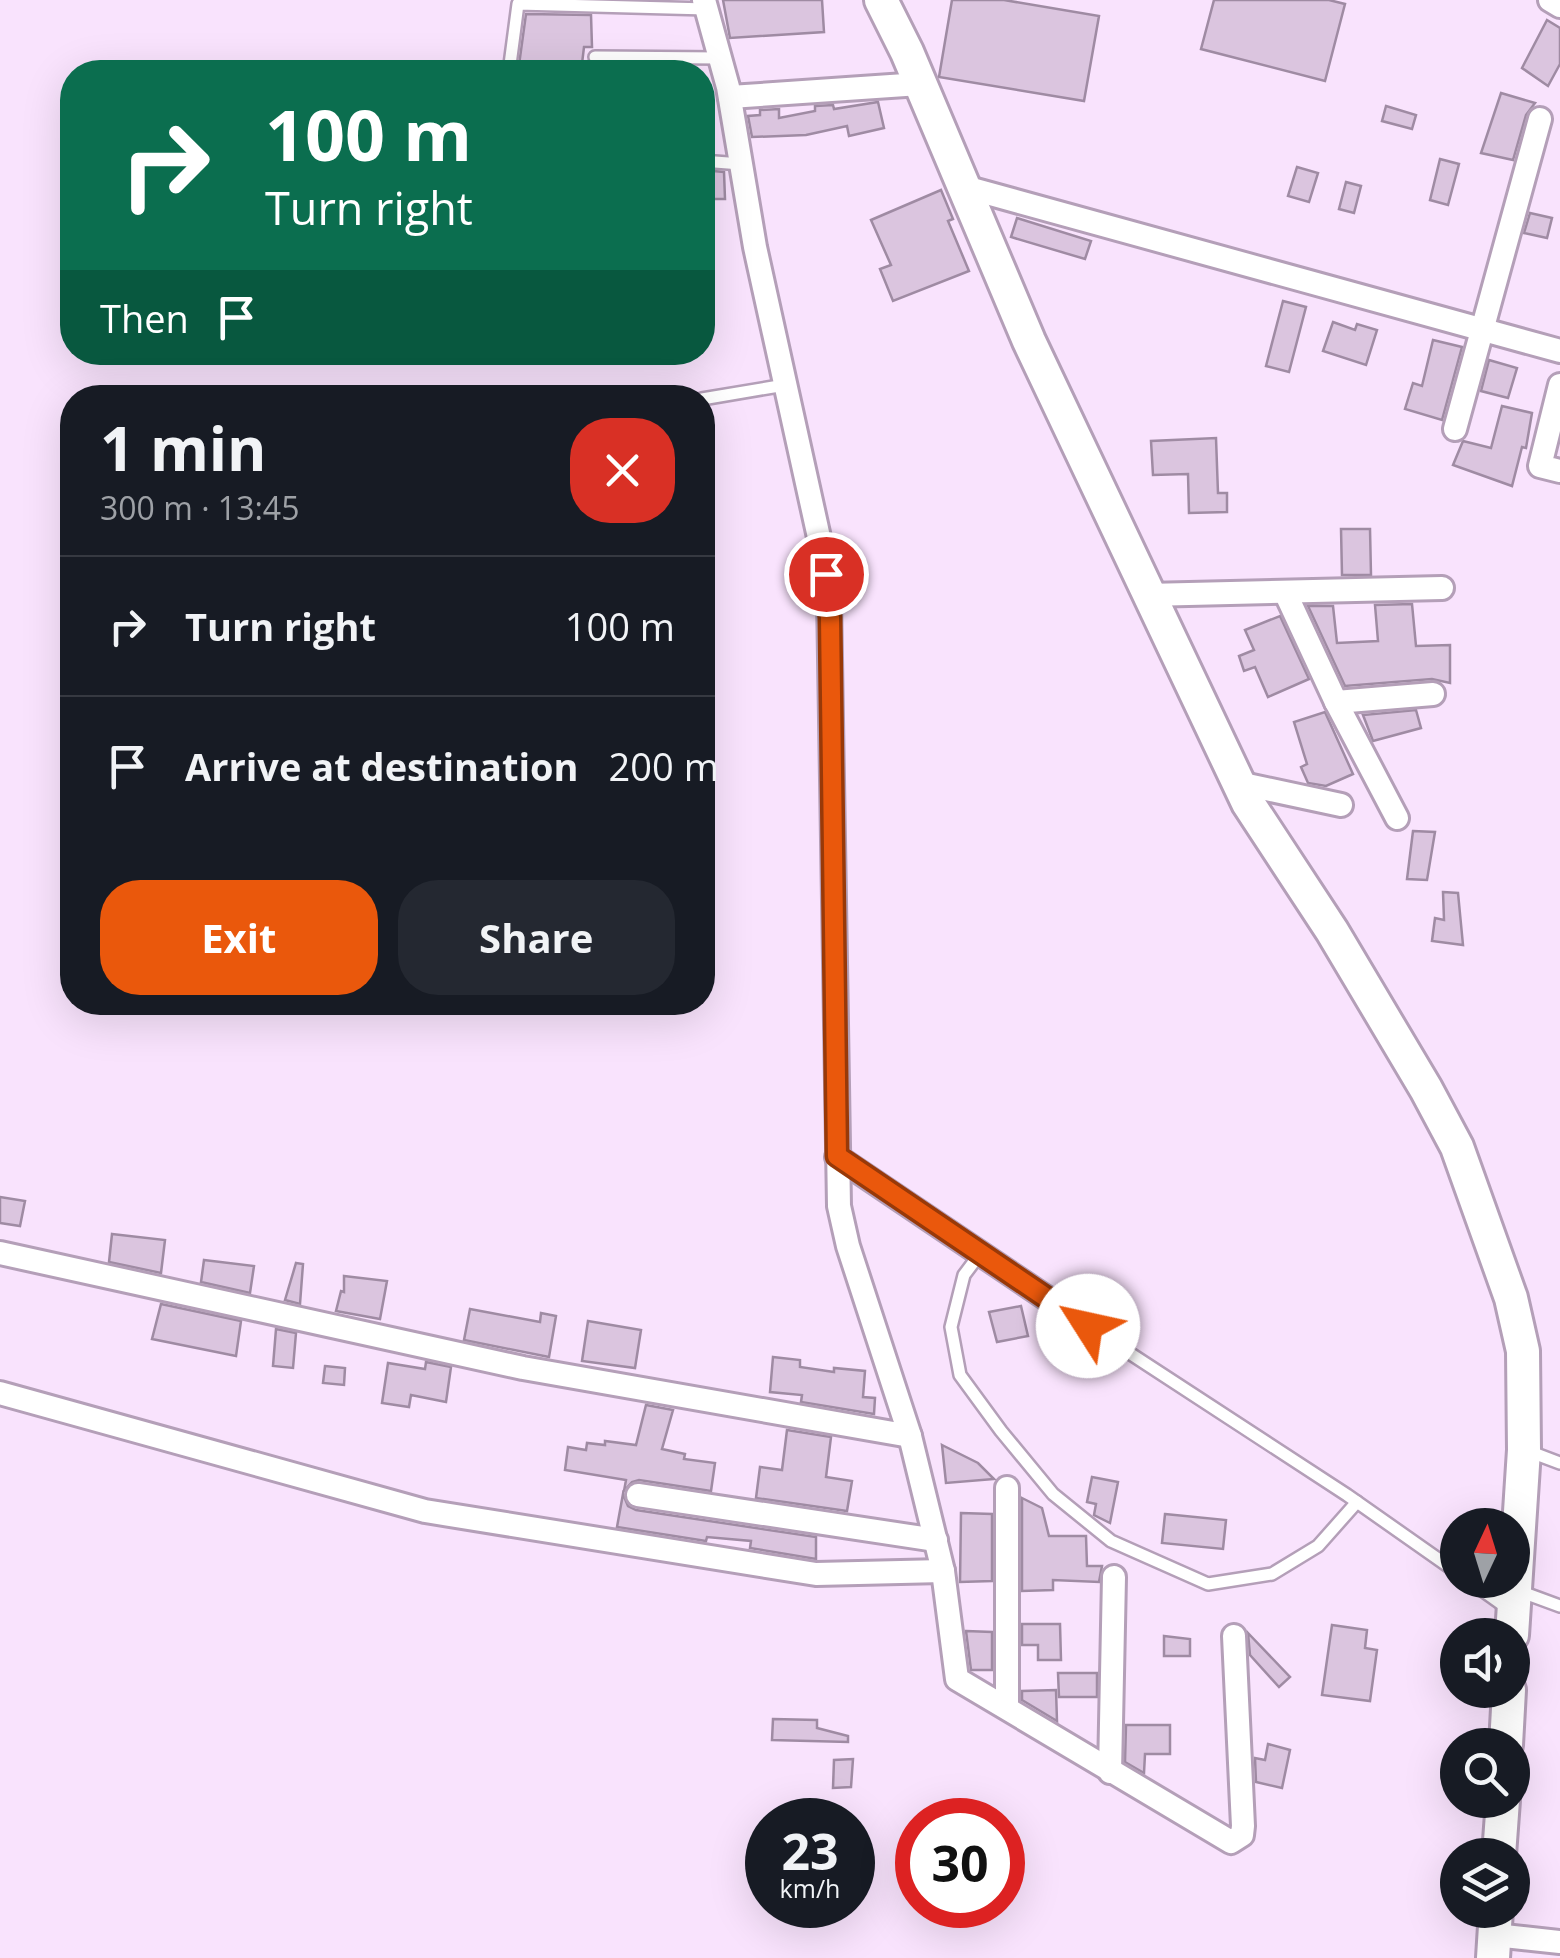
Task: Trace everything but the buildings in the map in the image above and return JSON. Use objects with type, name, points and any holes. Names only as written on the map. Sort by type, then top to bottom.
[{"type":"street","points":[[881,0],[1028,340],[1248,804],[1337,940],[1456,1147],[1519,1327],[1523,1352],[1524,1450],[1514,1612]]},
{"type":"street","points":[[1550,0],[1560,6]]},
{"type":"street","points":[[706,5],[730,98],[829,597],[840,1206],[848,1246],[910,1436],[936,1540],[957,1679],[1224,1840],[1238,1840],[1243,1826],[1234,1636]]},
{"type":"street","points":[[730,98],[920,84]]},
{"type":"street","points":[[1455,429],[1540,119]]},
{"type":"street","points":[[965,187],[1560,351]]},
{"type":"street","points":[[1560,386],[1540,466],[1560,471]]},
{"type":"street","points":[[1147,594],[1442,588]]},
{"type":"street","points":[[1285,592],[1336,702],[1398,818]]},
{"type":"street","points":[[1336,702],[1433,694]]},
{"type":"street","points":[[1238,782],[1341,805]]},
{"type":"street","points":[[837,1156],[1088,1326]]},
{"type":"street","points":[[0,1254],[524,1368],[910,1436]]},
{"type":"street","points":[[0,1394],[425,1511],[816,1574],[943,1571]]},
{"type":"street","points":[[1007,1488],[1007,1706]]},
{"type":"street","points":[[638,1495],[936,1540]]},
{"type":"street","points":[[1110,1772],[1114,1577]]},
{"type":"street","points":[[1495,1934],[1560,1942]]},
{"type":"lane","points":[[511,60],[518,4],[706,5]]},
{"type":"lane","points":[[595,57],[720,58]]},
{"type":"lane","points":[[715,162],[741,164]]},
{"type":"lane","points":[[715,397],[785,385]]},
{"type":"lane","points":[[982,1252],[964,1275],[951,1327],[960,1375],[1053,1494],[1112,1541],[1208,1584],[1272,1574],[1318,1546],[1357,1502]]},
{"type":"lane","points":[[1088,1326],[1440,1560]]},
{"type":"lane","points":[[1524,1450],[1560,1462]]},
{"type":"lane","points":[[1514,1612],[1560,1606]]},
{"type":"route","points":[[826,574],[830,618],[837,1156],[1088,1326]]}]
